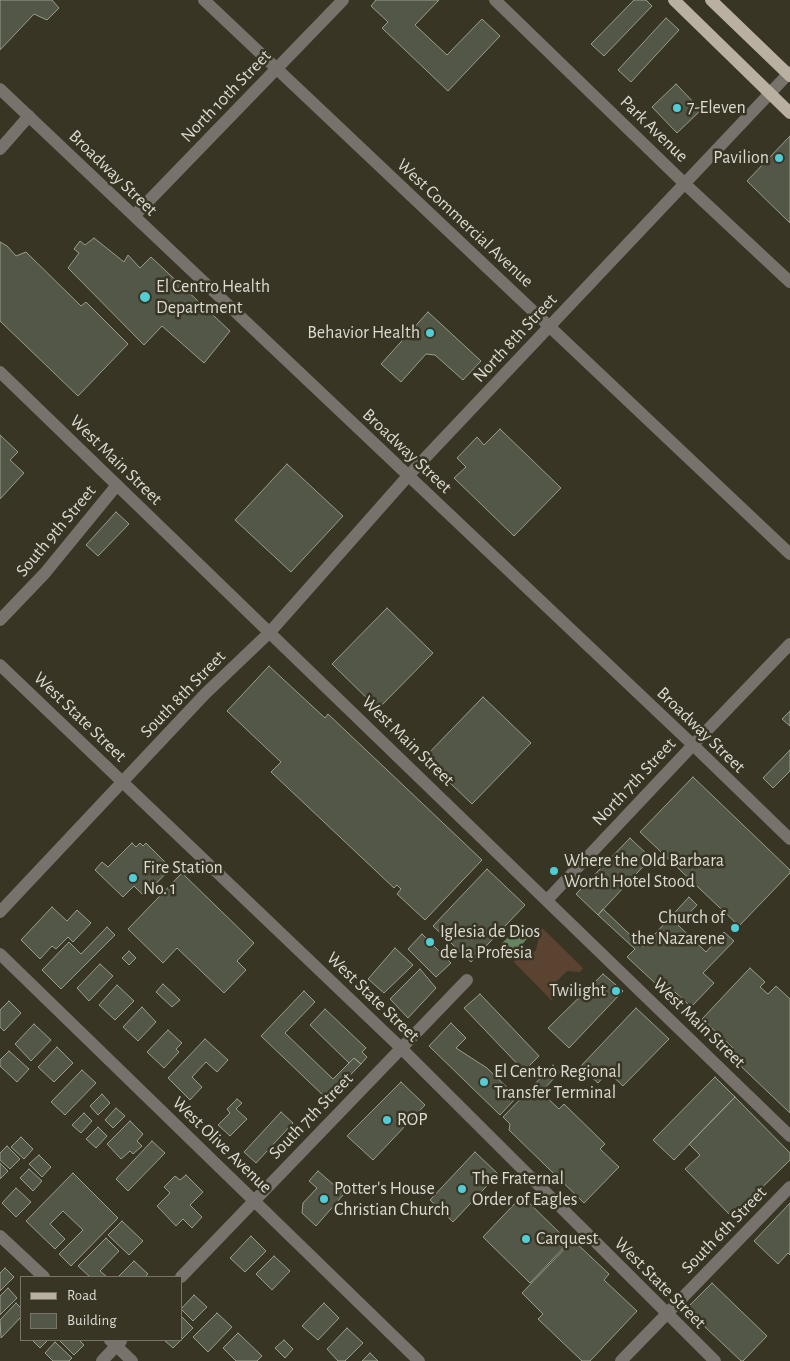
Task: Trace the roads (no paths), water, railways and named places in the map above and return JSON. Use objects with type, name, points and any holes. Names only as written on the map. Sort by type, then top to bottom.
[{"type":"main road","points":[[674,0],[790,113]]},
{"type":"main road","points":[[711,0],[789,74]]},
{"type":"street","name":"West Commercial Avenue","points":[[204,0],[790,554]]},
{"type":"street","name":"North 10th Street","points":[[134,216],[343,0]]},
{"type":"street","name":"Park Avenue","points":[[495,0],[685,184],[790,282]]},
{"type":"street","name":"North 8th Street","points":[[270,632],[408,476],[789,74]]},
{"type":"street","name":"Broadway Street","points":[[0,89],[790,840]]},
{"type":"street","points":[[0,149],[29,116]]},
{"type":"street","name":"West Main Street","points":[[0,372],[790,1136]]},
{"type":"street","name":"South 9th Street","points":[[0,620],[45,573],[117,485]]},
{"type":"street","name":"South 8th Street","points":[[0,912],[205,694],[270,632]]},
{"type":"street","name":"North 7th Street","points":[[546,900],[790,644]]},
{"type":"street","name":"West State Street","points":[[0,665],[400,1047],[715,1361]]},
{"type":"street","name":"West Olive Avenue","points":[[0,954],[419,1361]]},
{"type":"street","name":"South 7th Street","points":[[182,1276],[400,1047],[467,980]]},
{"type":"street","name":"South 6th Street","points":[[621,1361],[790,1187]]},
{"type":"street","points":[[0,1236],[43,1276]]},
{"type":"street","points":[[102,1361],[116,1342],[132,1361]]},
{"type":"place","name":"7-Eleven","points":[[677,108]]},
{"type":"place","name":"Pavilion","points":[[779,158]]},
{"type":"place","name":"El Centro Health Department","points":[[145,297]]},
{"type":"place","name":"Behavior Health","points":[[430,333]]},
{"type":"place","name":"Where the Old Barbara Worth Hotel Stood","points":[[554,871]]},
{"type":"place","name":"Fire Station No. 1","points":[[133,878]]},
{"type":"place","name":"Church of the Nazarene","points":[[735,928]]},
{"type":"place","name":"Iglesia de Dios de la Profesia","points":[[430,942]]},
{"type":"place","name":"Twilight","points":[[616,991]]},
{"type":"place","name":"El Centro Regional Transfer Terminal","points":[[484,1082]]},
{"type":"place","name":"ROP","points":[[387,1120]]},
{"type":"place","name":"The Fraternal Order of Eagles","points":[[462,1189]]},
{"type":"place","name":"Potter's House Christian Church","points":[[324,1199]]},
{"type":"place","name":"Carquest","points":[[526,1239]]}]
